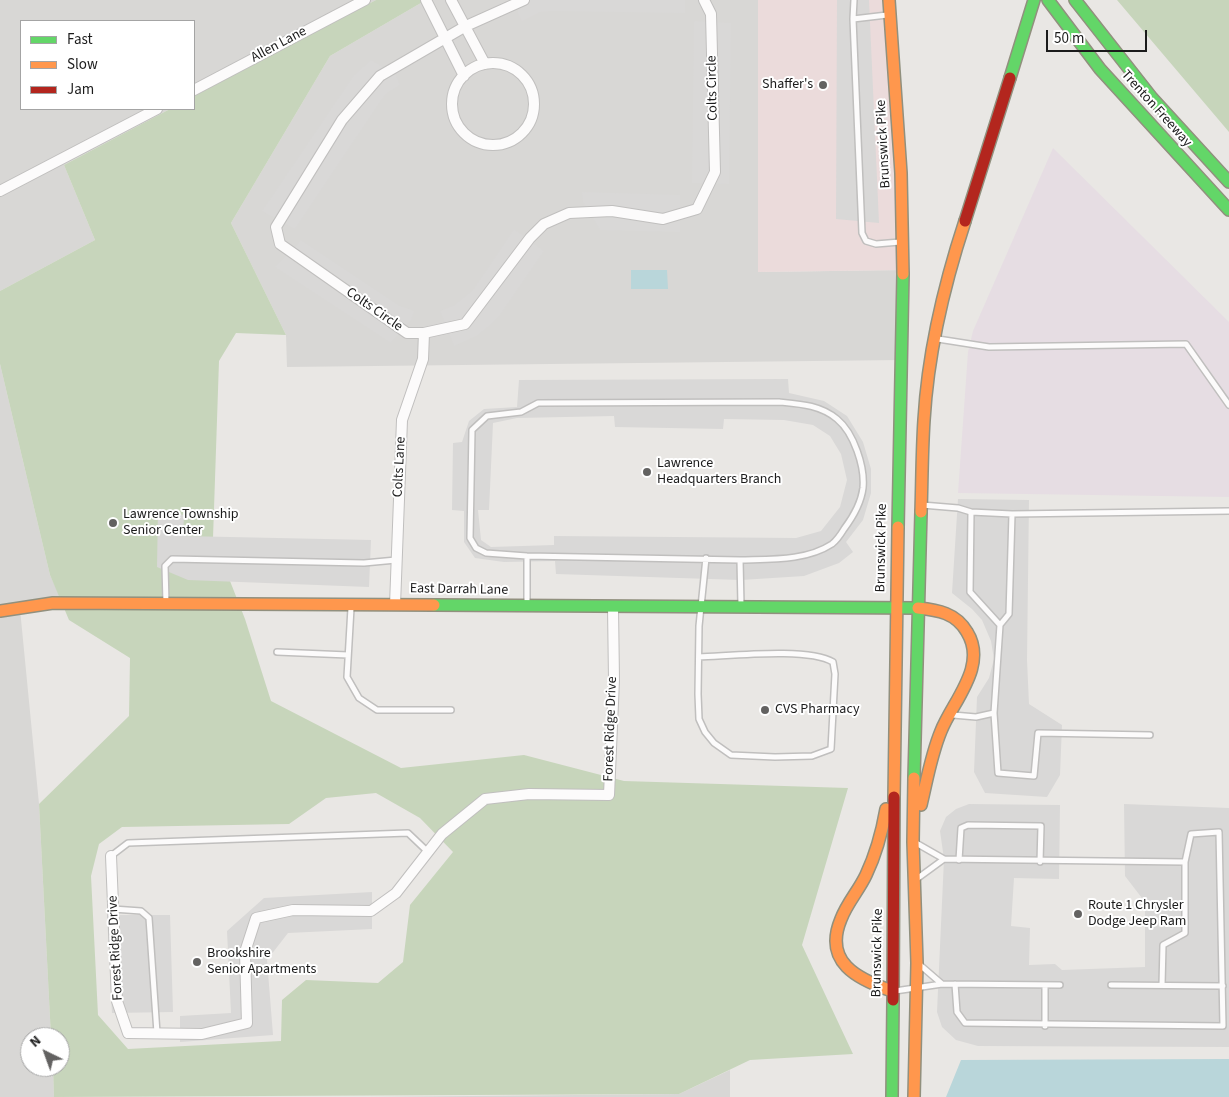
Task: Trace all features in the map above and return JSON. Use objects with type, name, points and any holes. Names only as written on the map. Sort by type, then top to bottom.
[{"type":"main road","name":"Brunswick Pike","points":[[889,0],[901,173],[903,242],[896,609],[892,1097]]},
{"type":"main road","points":[[914,1097],[916,963],[913,842],[920,505],[924,419],[935,338],[948,274],[1034,0]]},
{"type":"main road","name":"Trenton Freeway","points":[[1048,0],[1086,53],[1229,210]]},
{"type":"main road","name":"Trenton Freeway","points":[[1075,0],[1090,22],[1152,98],[1229,182]]},
{"type":"main road","name":"East Darrah Lane","points":[[0,611],[53,603],[918,608],[939,611],[951,615],[969,633],[973,644],[973,668],[948,714],[930,767],[913,842]]},
{"type":"main road","points":[[892,991],[855,977],[842,962],[836,943],[837,930],[841,919],[865,878],[882,835],[895,753]]},
{"type":"street","name":"Allen Lane","points":[[195,89],[365,0]]},
{"type":"street","points":[[426,0],[443,38],[464,76]]},
{"type":"street","points":[[452,0],[484,64]]},
{"type":"street","name":"Colts Circle","points":[[524,0],[443,38],[380,76],[342,120],[276,227],[280,244],[407,333],[424,333],[465,324],[530,238],[544,224],[569,213],[612,211],[663,219],[697,210],[714,172],[712,14],[704,0]]},
{"type":"street","points":[[484,64],[498,64],[512,68],[523,76],[531,88],[534,101],[533,115],[527,128],[517,138],[505,144],[479,143],[468,137],[458,127],[453,115],[452,102],[455,89],[464,76],[484,64]]},
{"type":"street","points":[[0,191],[155,110]]},
{"type":"street","name":"Colts Lane","points":[[395,605],[402,420],[423,359],[424,333]]},
{"type":"street","name":"Forest Ridge Drive","points":[[111,856],[117,1001],[128,1034],[202,1034],[247,1022],[245,952],[256,918],[292,910],[371,911],[396,893],[442,834],[485,799],[529,794],[609,795],[614,680],[613,607]]},
{"type":"lane","points":[[854,0],[853,19],[862,233],[866,241],[876,244],[903,242]]},
{"type":"lane","points":[[853,19],[890,14]]},
{"type":"lane","points":[[935,338],[990,347],[1186,344],[1229,405]]},
{"type":"lane","points":[[779,402],[812,406],[837,419],[849,435],[860,460],[863,488],[856,513],[835,542],[814,554],[774,559],[740,560],[527,556],[486,553],[476,548],[470,538],[472,430],[487,416],[521,412],[538,403],[779,402]]},
{"type":"lane","points":[[920,505],[958,508],[971,512],[1012,514],[1229,511]]},
{"type":"lane","points":[[971,512],[970,592],[1000,625]]},
{"type":"lane","points":[[1012,514],[1009,614],[1000,625],[994,713],[998,773],[1034,776],[1038,733],[1150,735]]},
{"type":"lane","points":[[527,556],[527,606]]},
{"type":"lane","points":[[699,657],[784,654],[825,657],[833,662],[835,674],[830,749],[812,756],[730,755],[714,743],[704,732],[699,720],[699,657],[706,558]]},
{"type":"lane","points":[[166,603],[165,566],[172,559],[364,563],[396,560]]},
{"type":"lane","points":[[740,560],[741,608]]},
{"type":"lane","points":[[351,605],[347,677],[359,698],[377,710],[452,710]]},
{"type":"lane","points":[[277,652],[348,656]]},
{"type":"lane","points":[[948,714],[970,717],[994,713]]},
{"type":"lane","points":[[959,860],[961,828],[968,825],[1041,826],[1040,862]]},
{"type":"lane","points":[[954,984],[956,1012],[965,1024],[1223,1026],[1219,832],[1191,834],[1185,862],[1184,933],[1163,945],[1162,985]]},
{"type":"lane","points":[[111,856],[128,843],[408,833],[428,852]]},
{"type":"lane","points":[[913,842],[944,859],[1040,862],[1185,862]]},
{"type":"lane","points":[[914,880],[944,859]]},
{"type":"lane","points":[[113,910],[135,910],[145,913],[149,918],[157,1034]]},
{"type":"lane","points":[[916,963],[927,969],[942,984]]},
{"type":"lane","points":[[892,991],[942,984],[1060,985]]},
{"type":"lane","points":[[1045,985],[1045,1026]]},
{"type":"lane","points":[[1111,985],[1223,986]]},
{"type":"shaded area","points":[[0,0],[376,0],[195,95],[195,20],[20,20],[20,110],[168,110],[64,165],[95,240],[0,291]]},
{"type":"shaded area","points":[[426,0],[758,0],[758,272],[903,270],[901,360],[287,367],[286,335],[231,223],[330,56]]},
{"type":"shaded area","points":[[517,0],[685,0],[685,13],[552,11],[540,12],[522,21],[518,13]]},
{"type":"shaded area","points":[[758,0],[889,0],[903,270],[758,272]]},
{"type":"shaded area","points":[[837,0],[869,0],[879,223],[836,219]]},
{"type":"shaded area","points":[[694,21],[731,23],[729,184],[692,183]]},
{"type":"shaded area","points":[[371,60],[396,75],[400,85],[387,93],[380,102],[295,229],[262,211],[354,75]]},
{"type":"shaded area","points":[[1053,148],[1229,322],[1229,497],[958,493],[968,352],[973,331]]},
{"type":"shaded area","points":[[582,192],[680,195],[680,232],[600,230],[583,202]]},
{"type":"shaded area","points":[[514,229],[544,251],[500,315],[478,335],[454,346],[440,311],[453,306],[473,290]]},
{"type":"shaded area","points":[[301,240],[400,306],[414,311],[411,320],[391,343],[275,267]]},
{"type":"shaded area","points":[[0,364],[50,575],[63,603],[20,609],[39,804],[50,1027],[20,1027],[20,1077],[53,1077],[54,1097],[0,1097]]},
{"type":"shaded area","points":[[788,379],[789,393],[824,401],[847,416],[863,442],[871,469],[871,493],[863,520],[846,542],[853,552],[839,563],[804,576],[741,580],[556,574],[555,561],[504,562],[475,558],[464,542],[464,511],[452,510],[453,443],[462,442],[469,421],[484,409],[517,407],[519,380]],"holes":[[[614,416],[615,427],[723,429],[724,419],[784,420],[813,425],[830,436],[841,454],[847,480],[840,507],[821,531],[796,538],[554,536],[554,545],[491,547],[481,540],[478,510],[489,510],[493,423],[517,418]]]},
{"type":"shaded area","points":[[958,499],[1029,500],[1027,660],[1029,704],[1062,725],[1060,775],[1047,797],[985,793],[974,772],[977,697],[989,678],[994,659],[991,641],[982,620],[952,593]]},
{"type":"shaded area","points":[[158,510],[184,515],[183,536],[371,540],[369,587],[188,580],[157,567]]},
{"type":"shaded area","points":[[969,804],[1060,805],[1059,879],[1014,878],[1011,926],[1030,928],[1029,965],[1055,964],[1062,970],[1145,967],[1145,902],[1125,876],[1124,804],[1229,808],[1229,1047],[978,1046],[956,1040],[942,1027],[937,1012],[944,859],[940,831],[946,817],[956,809]]},
{"type":"shaded area","points":[[372,892],[372,929],[288,933],[267,960],[273,1035],[180,1042],[180,1016],[231,1013],[227,931],[264,898]]},
{"type":"shaded area","points":[[107,915],[170,915],[173,1012],[112,1013]]},
{"type":"shaded area","points":[[730,1070],[730,1097],[369,1097],[679,1094]]},
{"type":"green space","points":[[376,0],[426,0],[330,56],[231,223],[286,335],[236,333],[219,361],[213,538],[245,619],[271,701],[401,768],[524,755],[624,781],[848,788],[802,945],[853,1054],[750,1060],[679,1094],[54,1097],[53,1077],[70,1077],[70,1027],[50,1027],[39,804],[129,716],[130,658],[69,620],[50,575],[0,364],[0,291],[95,240],[64,165],[168,110],[195,110],[195,95]],"holes":[[[376,793],[420,818],[453,852],[410,905],[403,962],[378,983],[306,980],[282,1000],[281,1041],[128,1049],[98,1015],[91,876],[99,844],[122,827],[289,824],[326,798]]]},
{"type":"green space","points":[[1117,0],[1229,0],[1229,132]]},
{"type":"water","points":[[631,270],[667,270],[668,289],[631,289]]},
{"type":"water","points":[[1229,1059],[1229,1097],[946,1097],[961,1060]]},
{"type":"traffic: fast","points":[[1010,78],[1034,0]]},
{"type":"traffic: fast","points":[[1048,0],[1100,69],[1229,210]]},
{"type":"traffic: fast","points":[[1075,0],[1152,98],[1229,182]]},
{"type":"traffic: fast","points":[[898,527],[903,274]]},
{"type":"traffic: fast","points":[[914,778],[921,512]]},
{"type":"traffic: fast","points":[[434,605],[918,608]]},
{"type":"traffic: fast","points":[[892,1097],[893,1000]]},
{"type":"traffic: slow","points":[[889,0],[901,173],[903,274]]},
{"type":"traffic: slow","points":[[921,512],[923,431],[929,369],[944,294],[965,221]]},
{"type":"traffic: slow","points":[[894,797],[898,527]]},
{"type":"traffic: slow","points":[[0,611],[53,603],[434,605]]},
{"type":"traffic: slow","points":[[918,608],[939,611],[958,621],[967,632],[972,645],[973,658],[966,683],[941,731],[921,805]]},
{"type":"traffic: slow","points":[[914,778],[913,842],[917,963],[914,1097]]},
{"type":"traffic: slow","points":[[886,809],[883,826],[870,867],[841,919],[836,947],[840,958],[847,967],[867,981],[892,991]]},
{"type":"traffic: jam","points":[[965,221],[1010,78]]},
{"type":"traffic: jam","points":[[893,1000],[894,797]]},
{"type":"place","name":"Shaffer's","points":[[823,85]]},
{"type":"place","name":"Lawrence Headquarters Branch","points":[[647,472]]},
{"type":"place","name":"Lawrence Township Senior Center","points":[[113,523]]},
{"type":"place","name":"CVS Pharmacy","points":[[765,710]]},
{"type":"place","name":"Route 1 Chrysler Dodge Jeep Ram","points":[[1078,914]]},
{"type":"place","name":"Brookshire Senior Apartments","points":[[197,962]]}]
